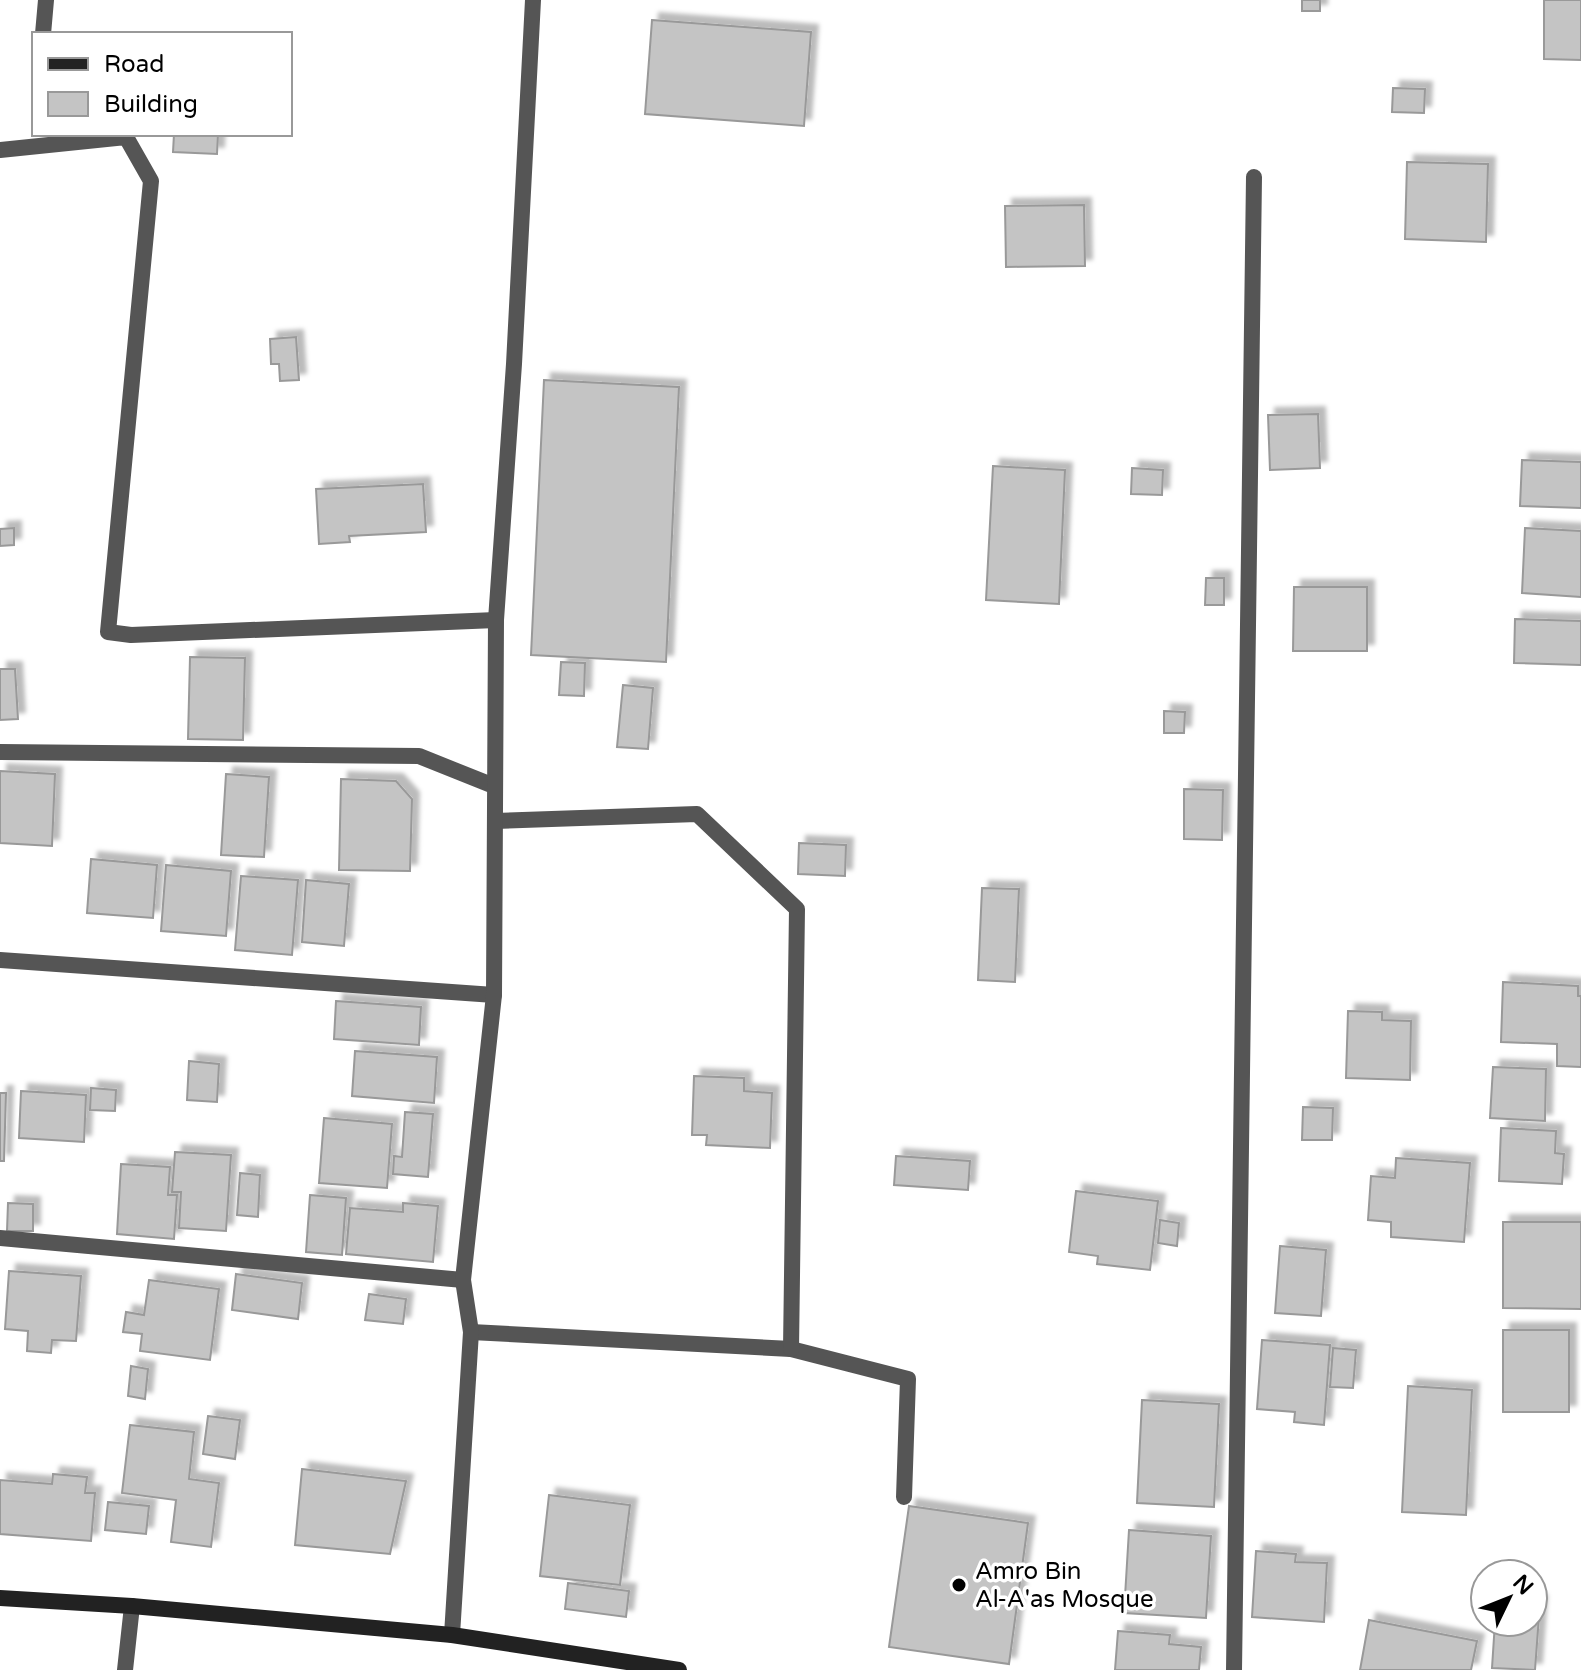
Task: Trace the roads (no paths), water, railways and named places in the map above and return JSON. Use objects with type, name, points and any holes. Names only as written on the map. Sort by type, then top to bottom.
[{"type":"street","points":[[43,32],[46,0]]},
{"type":"street","points":[[452,1635],[471,1332],[463,1280],[494,995],[496,620],[515,348],[533,0]]},
{"type":"street","points":[[0,150],[36,140],[126,137],[151,181],[108,632],[131,635],[496,620]]},
{"type":"street","points":[[1234,1670],[1254,177]]},
{"type":"street","points":[[0,752],[419,756],[494,786]]},
{"type":"street","points":[[495,821],[697,814],[797,909],[791,1349]]},
{"type":"street","points":[[0,960],[494,995]]},
{"type":"street","points":[[0,1238],[463,1280]]},
{"type":"street","points":[[471,1332],[791,1349],[908,1379],[904,1497]]},
{"type":"street","points":[[0,1598],[132,1606],[452,1635],[624,1666],[679,1670]]},
{"type":"street","points":[[125,1670],[132,1606]]},
{"type":"place","name":"Amro Bin Al-A'as Mosque","points":[[959,1585]]}]
